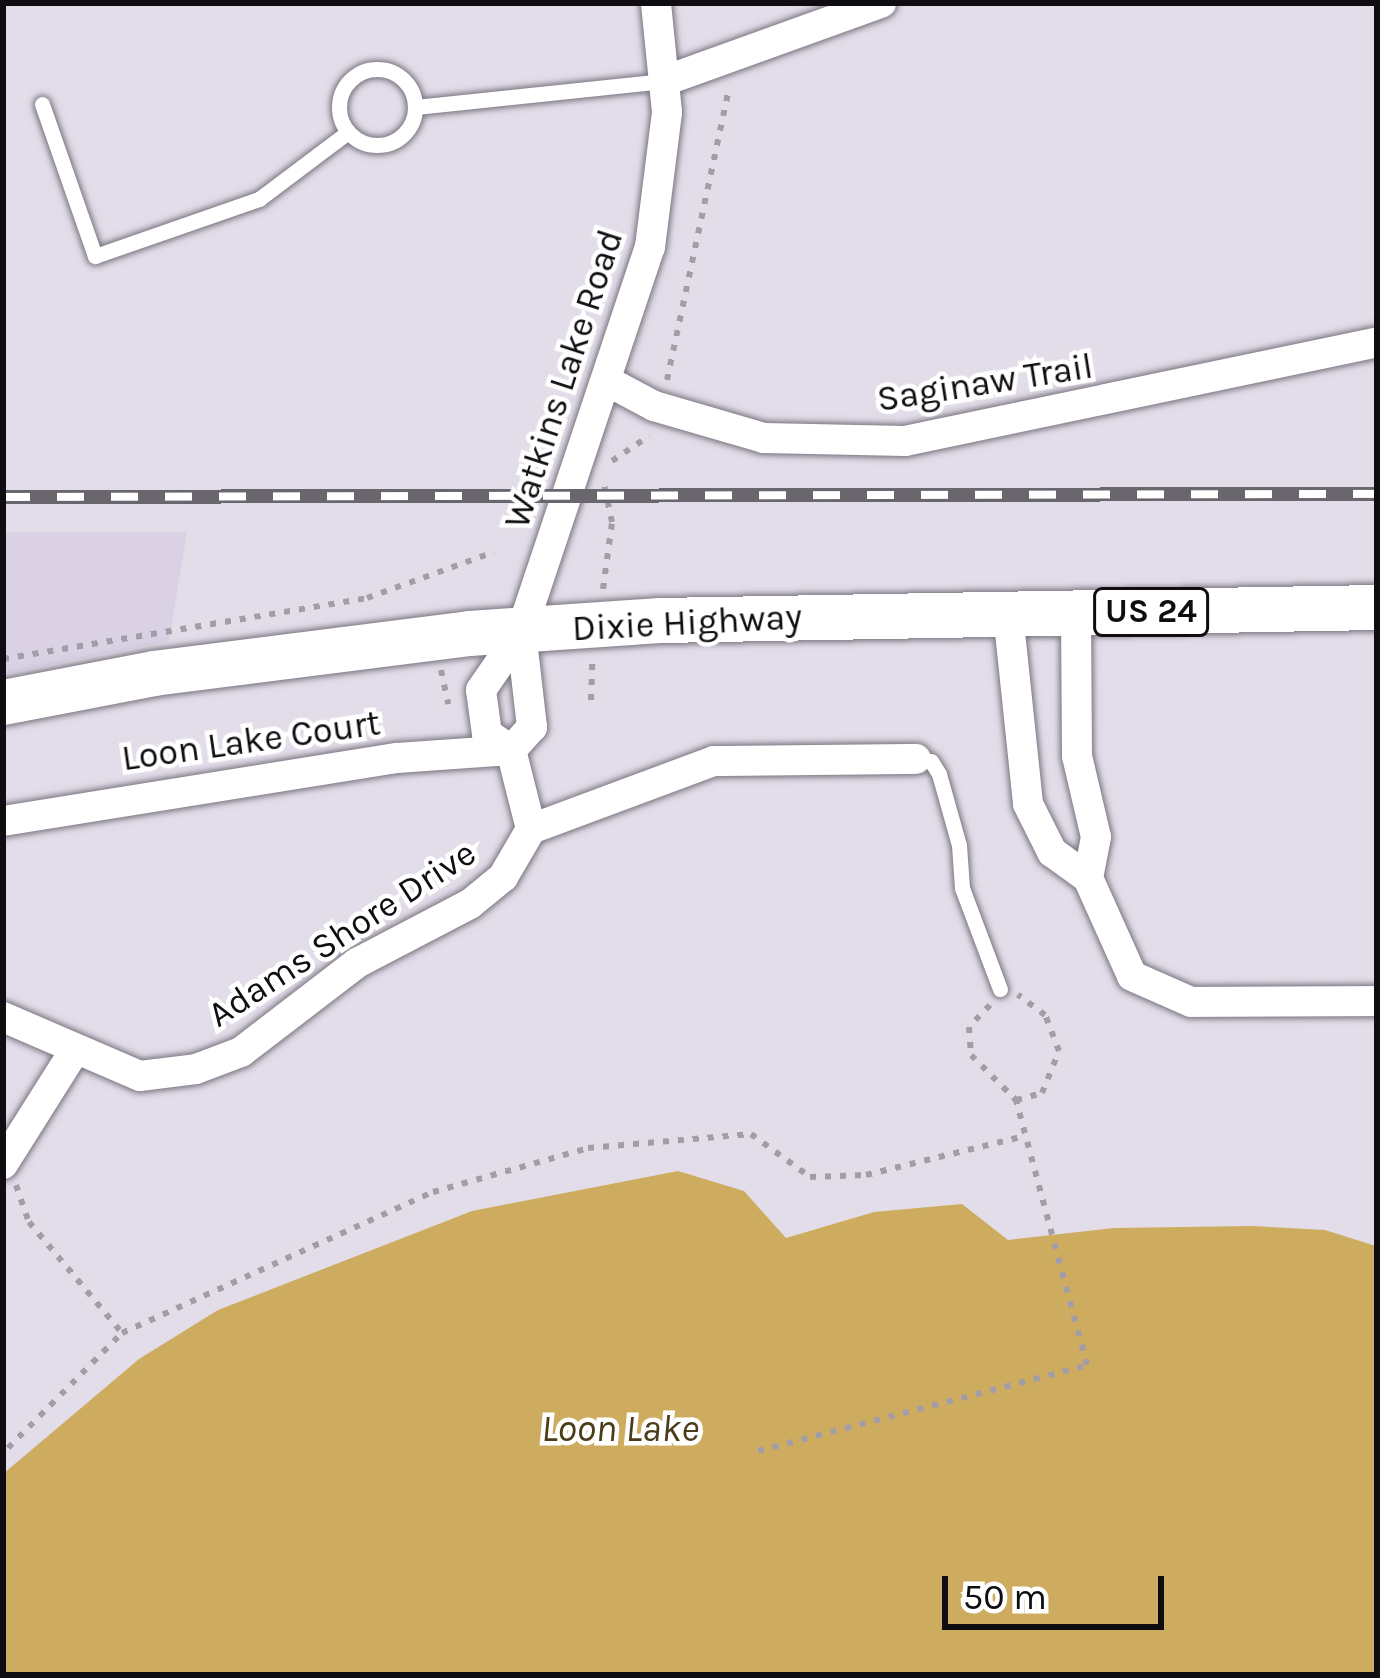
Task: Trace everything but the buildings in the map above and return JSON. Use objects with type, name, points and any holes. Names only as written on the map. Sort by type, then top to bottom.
[{"type":"main road","name":"Dixie Highway","points":[[3,702],[348,644],[661,620],[1377,607]]},
{"type":"street","name":"Watkins Lake Road","points":[[531,829],[511,750],[488,734],[481,690],[521,632],[609,382],[650,248],[664,81],[656,3]]},
{"type":"street","points":[[664,81],[881,3]]},
{"type":"street","name":"Saginaw Trail","points":[[609,382],[657,422],[764,438],[905,441],[1377,342]]},
{"type":"street","points":[[1008,614],[1028,804],[1052,852],[1088,878]]},
{"type":"street","points":[[1076,614],[1077,756],[1096,836],[1088,878],[1115,950],[1132,976],[1156,991],[1191,1002],[1377,1001]]},
{"type":"street","name":"Watkins Lake Road","points":[[511,750],[532,727],[521,632]]},
{"type":"street","name":"Loon Lake Court","points":[[3,821],[397,758],[511,750]]},
{"type":"street","points":[[531,829],[714,761],[916,759]]},
{"type":"street","name":"Adams Shore Drive","points":[[3,1017],[74,1053],[140,1076],[196,1069],[241,1052],[357,963],[470,904],[503,877],[531,829]]},
{"type":"street","points":[[4,1162],[74,1053]]},
{"type":"lane","points":[[365,70],[400,76],[416,106],[407,132],[384,145],[348,132],[340,95],[365,70]]},
{"type":"lane","points":[[416,106],[664,81]]},
{"type":"lane","points":[[42,104],[95,256],[259,199],[348,132]]},
{"type":"lane","points":[[916,759],[931,760],[939,774],[959,844],[962,888],[1000,989]]},
{"type":"path","points":[[608,547],[603,480],[619,450],[657,422],[729,85],[726,59]]},
{"type":"path","points":[[3,659],[367,598],[494,552]]},
{"type":"path","points":[[590,672],[591,700]]},
{"type":"path","points":[[442,687],[448,704]]},
{"type":"path","points":[[758,1450],[1087,1365],[1016,1100],[971,1054],[969,1027],[998,1003],[1000,989],[1045,1015],[1059,1052],[1042,1093],[1016,1100]]},
{"type":"path","points":[[8,1448],[122,1333],[433,1192],[588,1148],[752,1134],[810,1178],[866,1175],[1025,1136]]},
{"type":"path","points":[[4,1162],[29,1222],[122,1333]]},
{"type":"shaded area","points":[[3,532],[187,532],[169,641],[3,674]]},
{"type":"water","name":"Loon Lake","points":[[678,1171],[744,1191],[786,1238],[874,1212],[962,1204],[1008,1240],[1114,1228],[1252,1226],[1325,1230],[1376,1246],[1377,1675],[3,1675],[3,1474],[139,1359],[218,1310],[472,1211]]},
{"type":"railway","points":[[3,497],[1377,494]]}]
